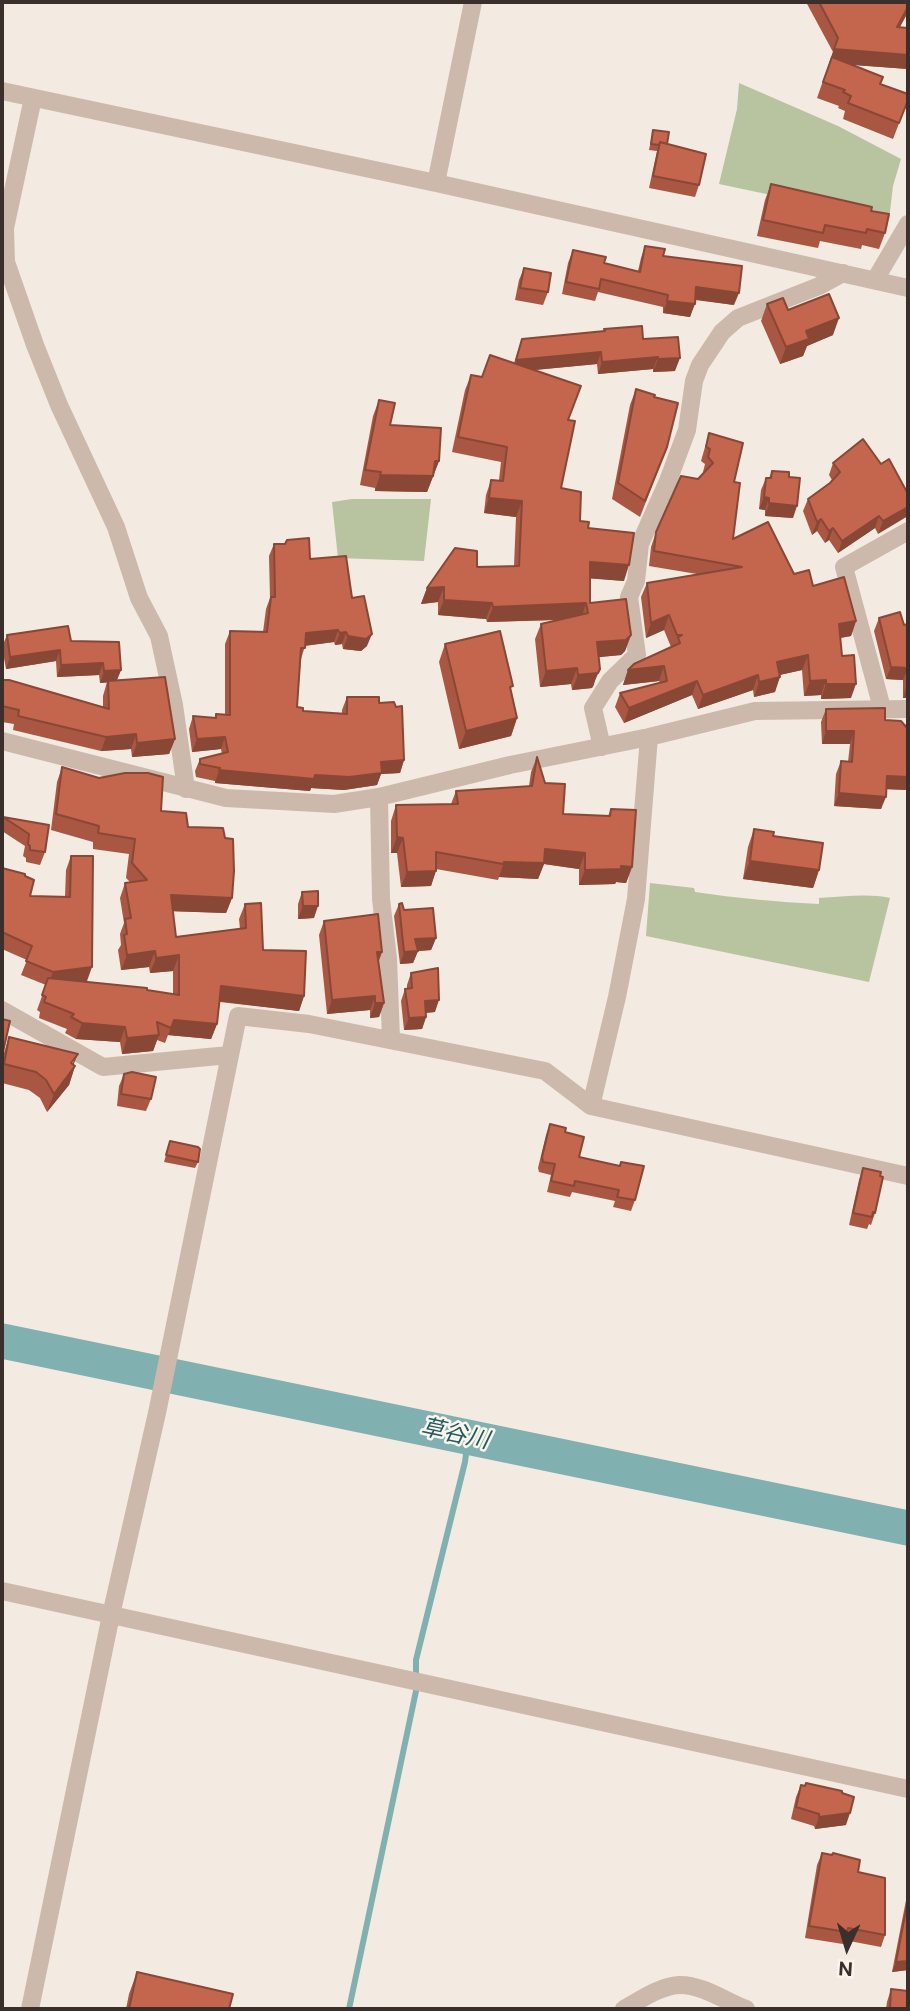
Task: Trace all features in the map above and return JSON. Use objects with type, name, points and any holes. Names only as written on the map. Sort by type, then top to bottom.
[{"type":"street","points":[[436,183],[474,2]]},
{"type":"street","points":[[2,91],[436,183],[908,288]]},
{"type":"street","points":[[33,98],[5,228],[6,262],[49,381],[116,527],[139,598],[159,636],[174,705],[186,789]]},
{"type":"street","points":[[875,280],[908,224]]},
{"type":"street","points":[[602,747],[593,708],[610,681],[637,655],[629,597],[636,581],[640,544],[687,430],[694,381],[700,365],[722,332],[738,318],[819,286],[843,272]]},
{"type":"street","points":[[882,708],[844,566],[908,531]]},
{"type":"street","points":[[2,741],[226,798],[334,804],[379,797],[755,711],[908,709]]},
{"type":"street","points":[[591,1107],[617,997],[636,899],[649,737]]},
{"type":"street","points":[[379,797],[381,899],[388,958],[391,1039]]},
{"type":"street","points":[[2,1010],[103,1068],[229,1055]]},
{"type":"street","points":[[30,2009],[111,1615],[157,1413],[238,1016],[309,1024],[545,1071],[591,1107],[908,1176]]},
{"type":"street","points":[[2,1591],[908,1789]]},
{"type":"street","points":[[624,2009],[650,1994],[680,1985],[713,1993],[746,2009]]},
{"type":"green space","points":[[739,83],[838,126],[901,159],[893,186],[889,220],[719,184],[737,109]]},
{"type":"green space","points":[[352,499],[431,499],[424,561],[338,558],[332,502]]},
{"type":"green space","points":[[650,883],[757,900],[819,904],[819,898],[890,898],[869,982],[646,936]]},
{"type":"building","points":[[819,2],[908,2],[897,27],[908,28],[908,55],[834,49],[838,38]]},
{"type":"building","points":[[832,57],[883,77],[880,84],[908,94],[899,123],[848,103],[851,96],[843,92],[845,90],[823,82]]},
{"type":"building","points":[[653,130],[669,132],[667,144],[651,144]]},
{"type":"building","points":[[660,142],[706,154],[699,185],[653,176]]},
{"type":"building","points":[[771,184],[872,207],[871,211],[889,214],[885,233],[867,229],[866,233],[825,225],[823,233],[763,220]]},
{"type":"building","points":[[645,246],[665,249],[663,256],[742,266],[739,293],[696,287],[695,304],[667,301],[668,295],[601,279],[599,289],[566,282],[573,250],[606,257],[604,263],[640,272]]},
{"type":"building","points":[[524,268],[551,273],[548,292],[520,288]]},
{"type":"building","points":[[829,294],[839,318],[806,331],[809,339],[786,347],[767,304],[783,298],[788,310]]},
{"type":"building","points":[[642,326],[643,339],[678,337],[680,358],[658,357],[602,362],[601,352],[516,360],[522,339]]},
{"type":"building","points":[[490,355],[581,386],[568,420],[575,421],[561,488],[581,492],[580,521],[589,522],[588,528],[634,533],[629,565],[590,562],[590,603],[626,599],[631,635],[626,640],[597,642],[600,669],[598,673],[578,675],[577,668],[546,671],[541,624],[588,613],[586,603],[493,607],[492,603],[444,600],[444,587],[427,588],[455,548],[477,551],[477,567],[519,566],[522,501],[489,498],[491,480],[503,481],[507,447],[458,437],[471,375],[482,377]]},
{"type":"building","points":[[636,389],[678,403],[667,447],[645,501],[618,483]]},
{"type":"building","points":[[379,400],[395,403],[390,425],[441,428],[439,461],[435,461],[433,476],[380,475],[381,472],[365,470]]},
{"type":"building","points":[[709,433],[743,443],[734,482],[740,483],[733,539],[768,522],[794,574],[809,570],[813,586],[844,577],[856,621],[839,624],[842,656],[854,655],[856,684],[810,681],[808,655],[777,662],[780,677],[759,682],[758,675],[703,695],[697,681],[629,708],[620,693],[667,681],[664,666],[628,670],[634,664],[680,643],[678,637],[682,635],[677,635],[669,615],[651,623],[647,583],[742,567],[654,551],[656,532],[681,476],[698,479],[713,463],[708,457],[710,449],[706,447]]},
{"type":"building","points":[[863,439],[881,464],[889,459],[908,494],[908,507],[883,521],[879,516],[842,541],[833,528],[829,531],[821,519],[817,522],[808,499],[840,472],[833,463]]},
{"type":"building","points":[[772,471],[789,472],[789,477],[800,478],[797,506],[769,503],[769,498],[764,497],[766,478],[771,478]]},
{"type":"building","points":[[309,538],[310,559],[346,556],[352,598],[364,596],[372,634],[366,639],[348,636],[346,632],[340,633],[338,630],[306,633],[305,648],[301,648],[297,707],[303,708],[303,711],[347,714],[347,697],[379,697],[379,703],[394,702],[396,707],[402,706],[404,760],[381,762],[382,773],[349,777],[315,775],[314,779],[219,770],[220,768],[200,764],[200,759],[228,752],[225,737],[197,739],[193,716],[216,718],[216,714],[230,715],[230,631],[267,632],[271,597],[275,597],[274,544]]},
{"type":"building","points":[[900,612],[904,625],[908,624],[908,668],[891,667],[879,618]]},
{"type":"building","points":[[68,626],[71,641],[119,642],[121,670],[104,671],[103,663],[61,665],[60,650],[10,657],[7,635]]},
{"type":"building","points":[[500,631],[513,686],[510,687],[517,718],[466,731],[445,644]]},
{"type":"building","points":[[165,677],[175,739],[137,743],[136,734],[106,737],[18,716],[19,710],[2,706],[2,680],[109,709],[108,681]]},
{"type":"building","points":[[885,708],[885,720],[901,721],[907,728],[908,721],[908,777],[887,776],[886,797],[839,793],[841,761],[852,762],[854,731],[826,731],[826,709]]},
{"type":"building","points":[[537,757],[545,783],[565,784],[563,814],[610,816],[611,809],[636,810],[632,867],[585,870],[585,853],[545,849],[544,863],[503,864],[436,852],[436,871],[407,872],[403,838],[397,837],[396,805],[458,804],[456,791],[532,786]]},
{"type":"building","points":[[62,767],[99,778],[125,773],[148,773],[163,777],[161,811],[186,813],[188,827],[223,828],[225,838],[233,839],[232,898],[171,895],[176,937],[246,928],[245,904],[261,903],[263,950],[306,951],[304,996],[221,986],[217,1024],[174,1020],[171,1028],[157,1022],[159,1035],[127,1038],[125,1027],[82,1023],[71,1017],[74,1014],[44,1002],[46,997],[42,995],[48,978],[147,988],[179,995],[179,955],[156,958],[155,951],[127,955],[125,919],[131,918],[125,883],[147,880],[132,863],[135,839],[98,833],[99,826],[56,814]]},
{"type":"building","points":[[3,817],[49,825],[45,852],[30,850],[29,834]]},
{"type":"building","points":[[754,829],[774,832],[773,836],[823,843],[819,870],[750,861]]},
{"type":"building","points":[[71,856],[93,856],[92,967],[53,972],[26,961],[32,946],[2,932],[2,868],[25,874],[34,880],[30,896],[70,897]]},
{"type":"building","points":[[318,891],[318,906],[303,906],[302,892]]},
{"type":"building","points":[[402,903],[404,910],[433,908],[436,938],[415,939],[418,951],[404,952],[399,904]]},
{"type":"building","points":[[378,914],[382,952],[377,952],[384,1003],[375,1003],[375,996],[332,1000],[324,921]]},
{"type":"building","points":[[438,968],[439,1000],[425,1001],[426,1017],[409,1018],[405,989],[412,988],[411,973]]},
{"type":"building","points":[[2,1019],[10,1021],[3,1052],[2,1052]]},
{"type":"building","points":[[9,1037],[78,1054],[71,1063],[75,1066],[54,1094],[46,1080],[36,1072],[4,1064]]},
{"type":"building","points":[[132,1072],[156,1077],[151,1099],[121,1094],[124,1074]]},
{"type":"building","points":[[550,1124],[566,1128],[565,1132],[584,1137],[579,1157],[620,1166],[621,1162],[644,1166],[635,1200],[617,1197],[619,1190],[575,1181],[574,1186],[551,1181],[555,1164],[543,1162],[542,1157]]},
{"type":"building","points":[[170,1141],[198,1147],[198,1162],[166,1155]]},
{"type":"building","points":[[863,1168],[881,1172],[880,1176],[883,1177],[872,1217],[853,1213]]},
{"type":"building","points":[[806,1783],[842,1791],[854,1797],[850,1813],[819,1817],[819,1814],[796,1807],[801,1785],[805,1786]]},
{"type":"building","points":[[822,1853],[860,1860],[858,1872],[885,1878],[885,1935],[848,1928],[847,1932],[809,1926]]},
{"type":"building","points":[[908,1899],[908,1961],[896,1962]]},
{"type":"building","points":[[137,1972],[233,1994],[229,2009],[129,2009]]},
{"type":"building","points":[[891,1989],[908,1991],[908,2009],[890,2009]]},
{"type":"waterway","name":"草谷川","points":[[2,1341],[908,1528]]},
{"type":"waterway","points":[[349,2009],[416,1691],[416,1660],[465,1462],[468,1438]]}]
